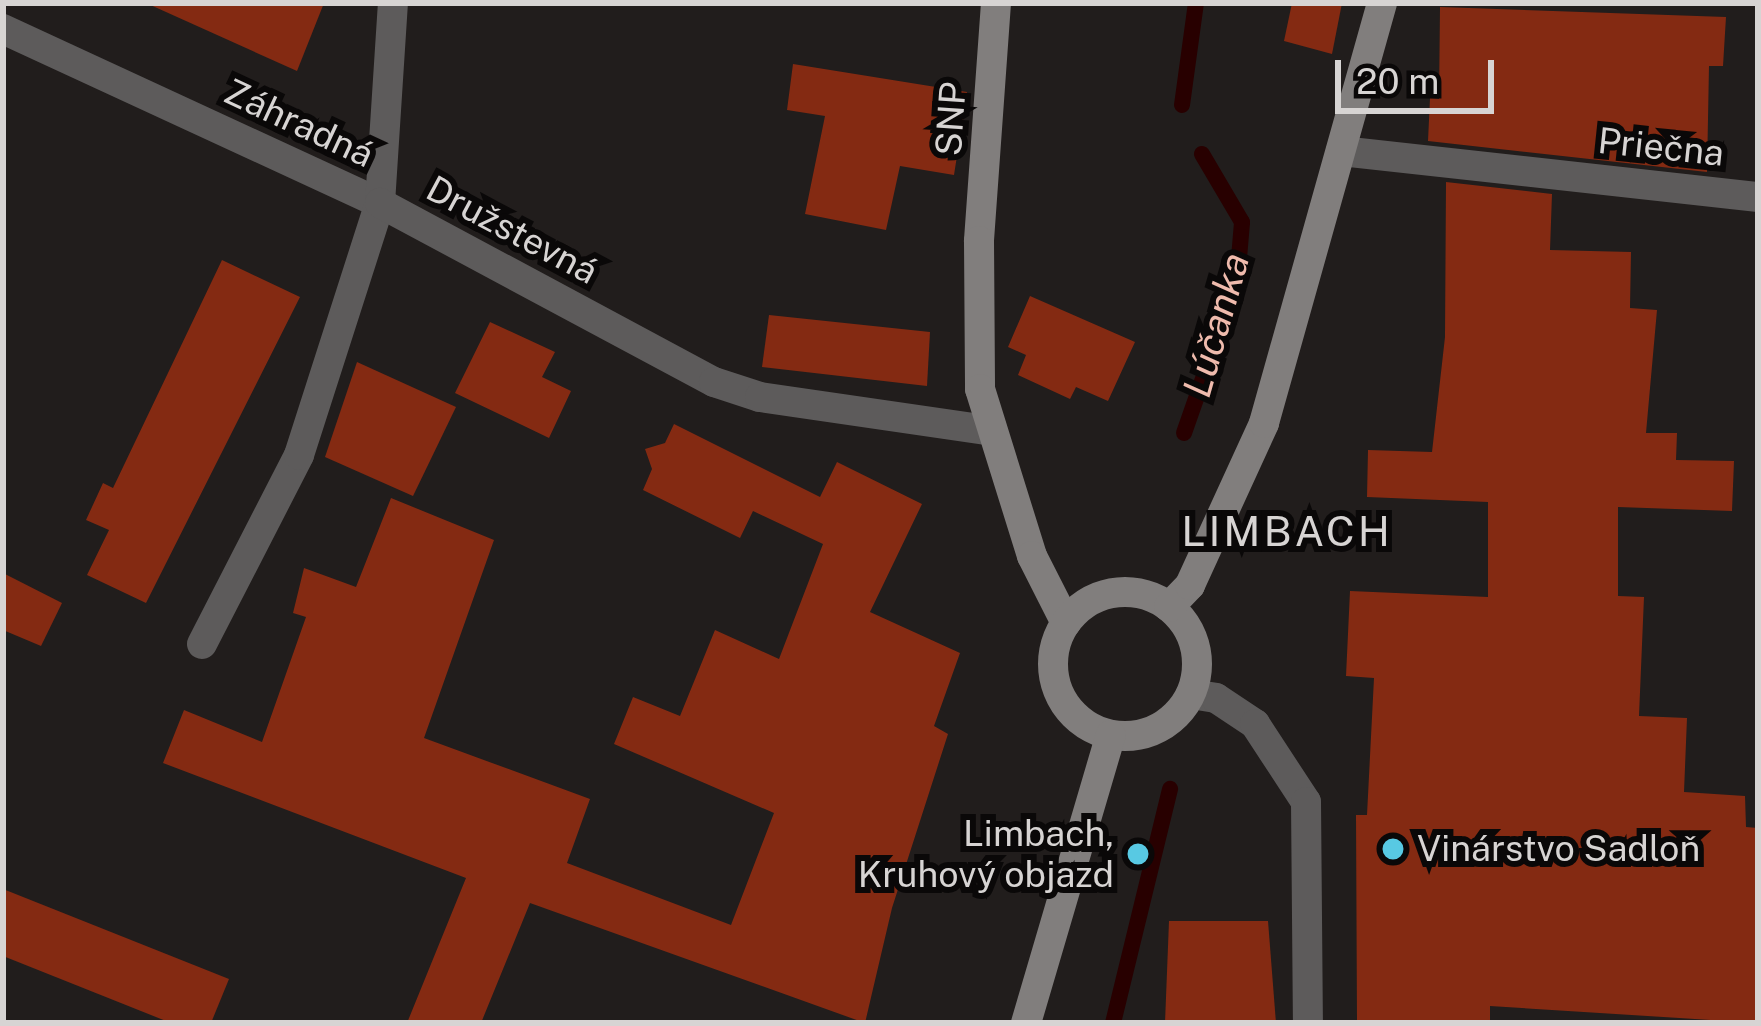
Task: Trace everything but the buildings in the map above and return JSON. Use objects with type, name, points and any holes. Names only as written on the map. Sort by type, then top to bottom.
[{"type":"street","name":"Záhradná","points":[[3,29],[380,203],[393,3]]},
{"type":"street","name":"SNP","points":[[996,3],[979,241],[980,389],[1032,556],[1066,623]]},
{"type":"street","points":[[1169,607],[1197,570],[1264,423],[1382,3]]},
{"type":"street","name":"Priečna","points":[[1341,151],[1758,197]]},
{"type":"street","name":"Družstevná","points":[[202,644],[299,455],[380,203],[714,382],[760,397],[993,431]]},
{"type":"street","points":[[1102,596],[1148,596],[1169,607],[1195,647],[1191,694],[1158,729],[1111,735],[1088,728],[1058,692],[1053,668],[1066,623],[1102,596]]},
{"type":"street","points":[[1191,694],[1216,698],[1255,724],[1306,802],[1308,1023]]},
{"type":"street","points":[[1026,1023],[1111,735]]},
{"type":"waterway","name":"Lúčanka","points":[[1182,105],[1196,3]]},
{"type":"waterway","name":"Lúčanka","points":[[1184,433],[1237,282],[1242,222],[1202,154]]},
{"type":"waterway","name":"Lúčanka","points":[[1113,1023],[1170,789]]},
{"type":"place","name":"Vinárstvo Sadloň","points":[[1393,849]]},
{"type":"place","name":"Limbach, Kruhový objazd","points":[[1138,854]]},
{"type":"district","name":"LIMBACH","points":[[1287,531]]}]
